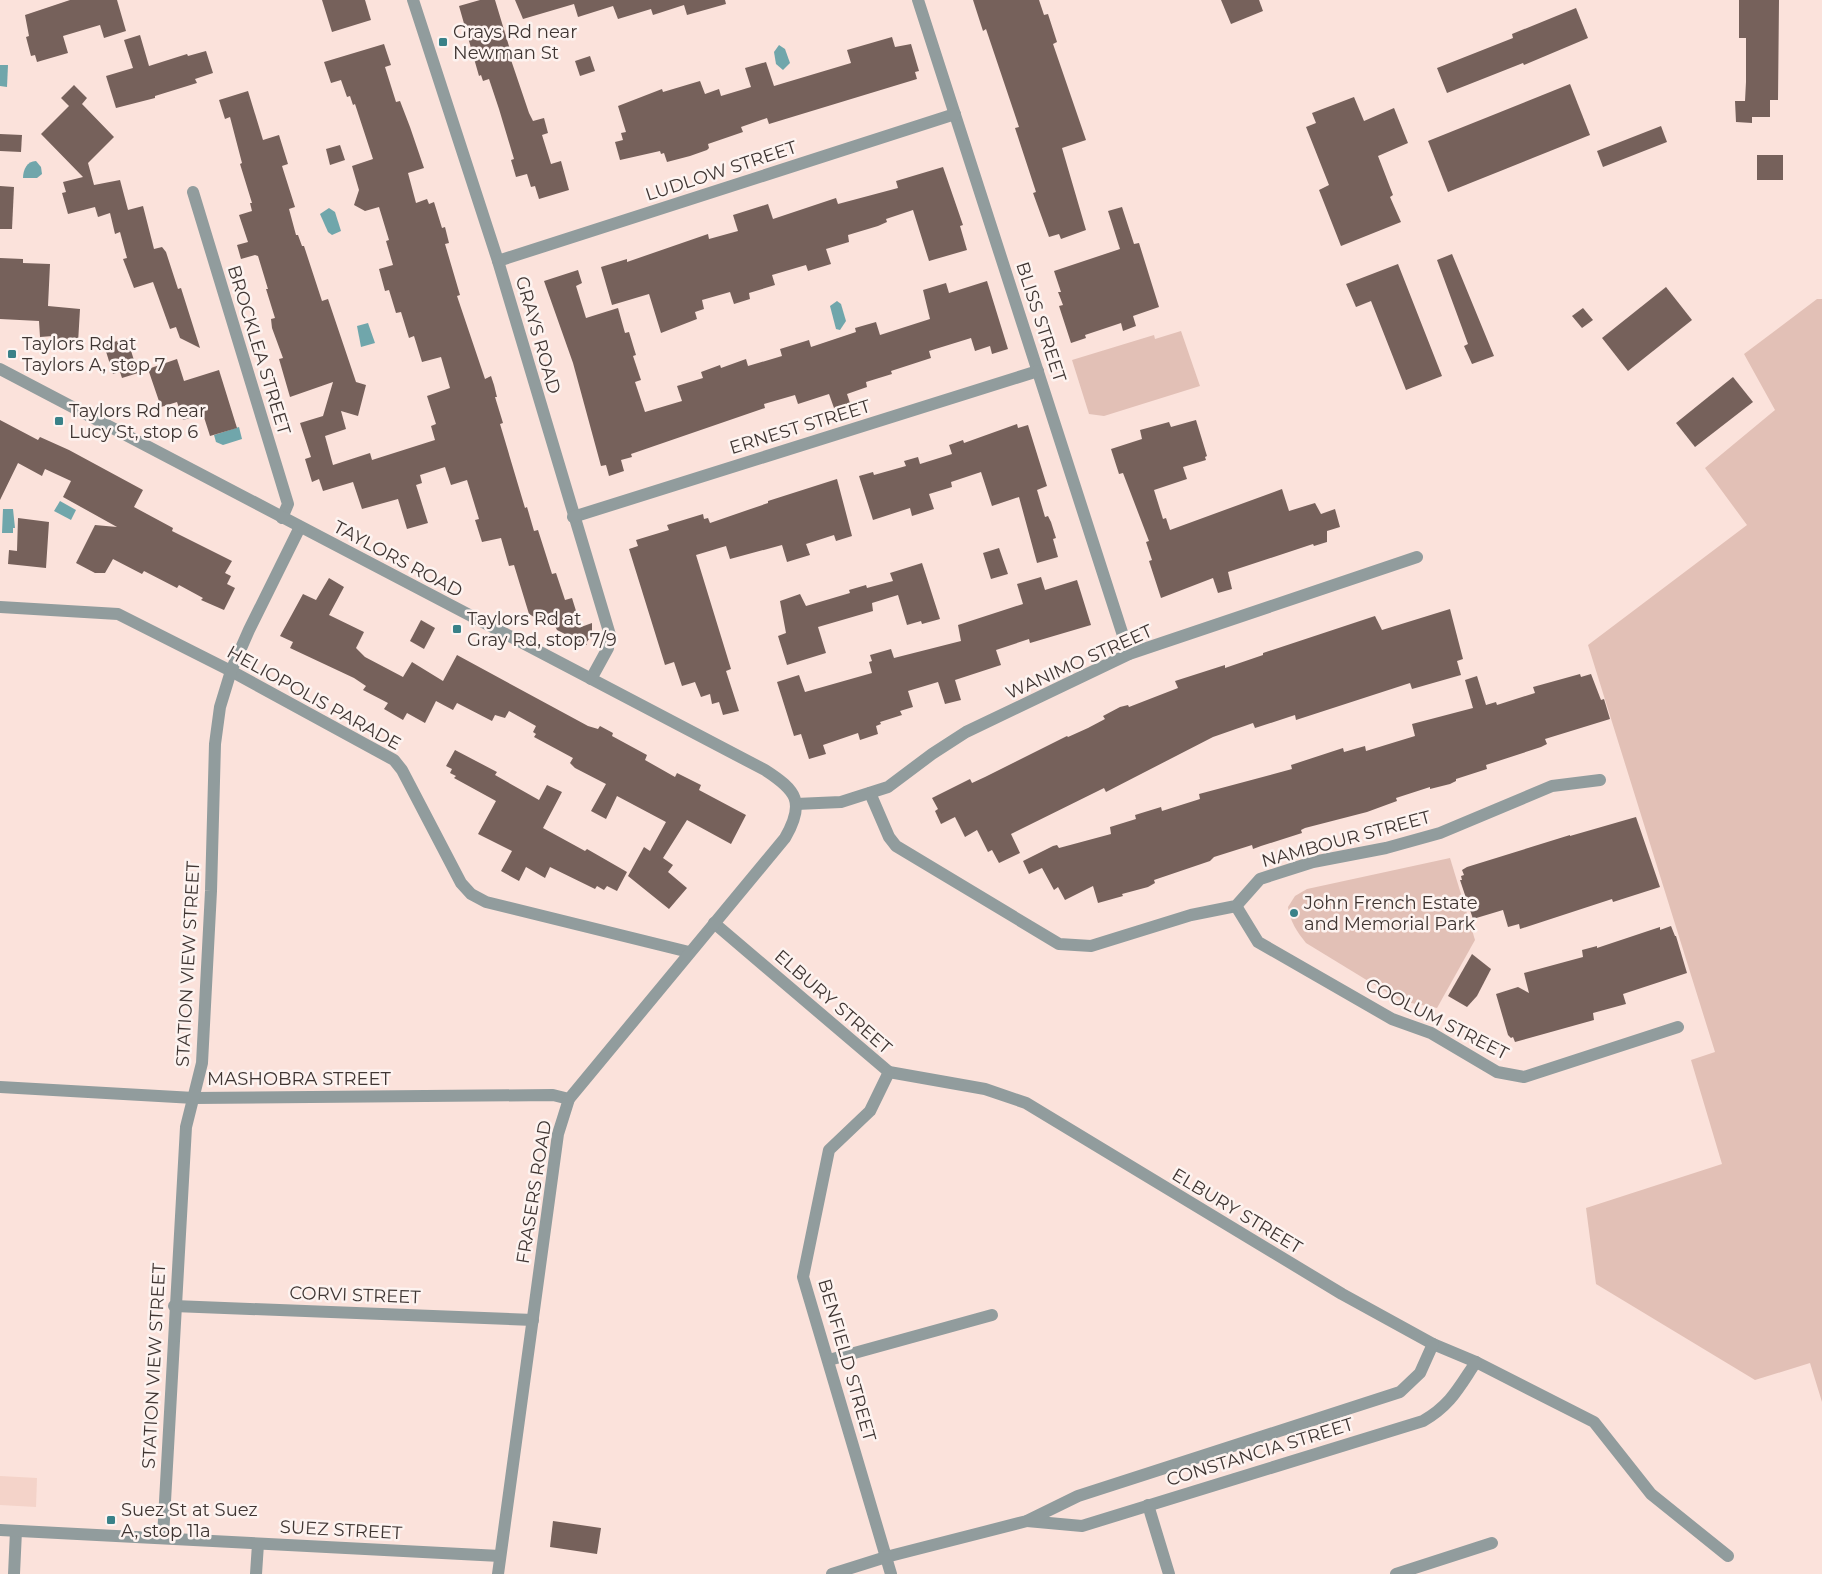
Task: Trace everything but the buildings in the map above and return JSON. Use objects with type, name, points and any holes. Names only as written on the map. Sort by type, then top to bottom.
[{"type":"street","name":"GRAYS ROAD","points":[[413,0],[498,261],[573,517],[610,635],[608,648],[592,680]]},
{"type":"street","name":"BLISS STREET","points":[[918,0],[1129,654]]},
{"type":"street","name":"LUDLOW STREET","points":[[498,261],[955,114]]},
{"type":"street","name":"BROCKLEA STREET","points":[[193,192],[288,504],[282,518]]},
{"type":"street","name":"TAYLORS ROAD","points":[[0,369],[765,770],[792,790],[796,804]]},
{"type":"street","name":"ERNEST STREET","points":[[573,517],[1038,371]]},
{"type":"street","name":"STATION VIEW STREET","points":[[163,1537],[174,1306],[186,1128],[202,1063],[211,891],[215,744],[220,708],[231,671],[300,527]]},
{"type":"street","name":"WANIMO STREET","points":[[796,804],[836,803],[897,783],[932,754],[966,732],[1129,654],[1417,557]]},
{"type":"street","name":"HELIOPOLIS PARADE","points":[[0,607],[118,614],[231,671],[394,760],[461,883],[471,894],[486,902],[689,952]]},
{"type":"street","name":"NAMBOUR STREET","points":[[1236,906],[1260,879],[1313,862],[1386,848],[1440,833],[1552,786],[1600,780]]},
{"type":"street","points":[[870,793],[896,846],[1058,944],[1091,946],[1191,914],[1236,906]]},
{"type":"street","name":"FRASERS ROAD","points":[[498,1574],[558,1134],[569,1099],[785,838],[795,816],[796,804]]},
{"type":"street","name":"COOLUM STREET","points":[[1236,906],[1258,942],[1392,1019],[1431,1033],[1497,1072],[1524,1077],[1678,1027]]},
{"type":"street","name":"ELBURY STREET","points":[[714,923],[889,1072],[985,1089],[1026,1103],[1342,1294],[1432,1344],[1476,1362],[1594,1422],[1651,1494],[1728,1556]]},
{"type":"street","name":"BENFIELD STREET","points":[[889,1072],[870,1111],[829,1150],[803,1277],[891,1574]]},
{"type":"street","name":"MASHOBRA STREET","points":[[0,1087],[194,1098],[553,1095],[569,1099]]},
{"type":"street","name":"CORVI STREET","points":[[174,1306],[534,1320]]},
{"type":"street","points":[[829,1360],[992,1315]]},
{"type":"street","name":"CONSTANCIA STREET","points":[[832,1574],[886,1557],[1027,1522],[1078,1496],[1400,1392],[1420,1373],[1432,1344]]},
{"type":"street","name":"CONSTANCIA STREET","points":[[1027,1522],[1082,1526],[1423,1421],[1441,1410],[1451,1399],[1476,1362]]},
{"type":"street","points":[[1148,1505],[1169,1574]]},
{"type":"street","name":"SUEZ STREET","points":[[0,1530],[500,1556]]},
{"type":"street","points":[[14,1574],[16,1531]]},
{"type":"street","points":[[1396,1574],[1492,1543]]},
{"type":"street","points":[[256,1574],[258,1544]]},
{"type":"shaded area","points":[[1817,299],[1822,299],[1822,1402],[1810,1363],[1755,1380],[1596,1284],[1586,1208],[1722,1164],[1691,1060],[1715,1052],[1588,645],[1747,525],[1705,468],[1775,410],[1744,354]]},
{"type":"shaded area","points":[[1181,331],[1200,386],[1104,416],[1089,414],[1072,360],[1154,335],[1155,339]]},
{"type":"shaded area","points":[[1450,858],[1475,940],[1437,1008],[1401,1001],[1306,943],[1290,917],[1288,907],[1295,896],[1307,889]]},
{"type":"shaded area","points":[[0,1476],[37,1478],[36,1507],[0,1505]]},
{"type":"water","points":[[779,45],[785,49],[790,63],[783,70],[776,64],[774,52]]},
{"type":"water","points":[[0,65],[8,65],[7,87],[0,86]]},
{"type":"water","points":[[36,161],[41,167],[42,174],[37,178],[23,178],[26,166]]},
{"type":"water","points":[[329,208],[335,212],[341,231],[332,235],[328,232],[320,214]]},
{"type":"water","points":[[837,301],[841,304],[846,321],[840,330],[836,329],[830,306]]},
{"type":"water","points":[[368,323],[375,343],[361,347],[357,326]]},
{"type":"water","points":[[239,427],[242,439],[223,445],[216,442],[214,435]]},
{"type":"water","points":[[60,501],[76,510],[71,520],[54,511]]},
{"type":"water","points":[[3,509],[13,509],[15,528],[13,528],[13,533],[2,533]]},
{"type":"place","name":"Grays Rd near Newman St","points":[[443,42]]},
{"type":"place","name":"Taylors Rd at Taylors A, stop 7","points":[[12,354]]},
{"type":"place","name":"Taylors Rd near Lucy St, stop 6","points":[[59,421]]},
{"type":"place","name":"Taylors Rd at Gray Rd, stop 7/9","points":[[457,629]]},
{"type":"place","name":"John French Estate and Memorial Park","points":[[1294,913]]},
{"type":"place","name":"Suez St at Suez A, stop 11a","points":[[111,1520]]}]
